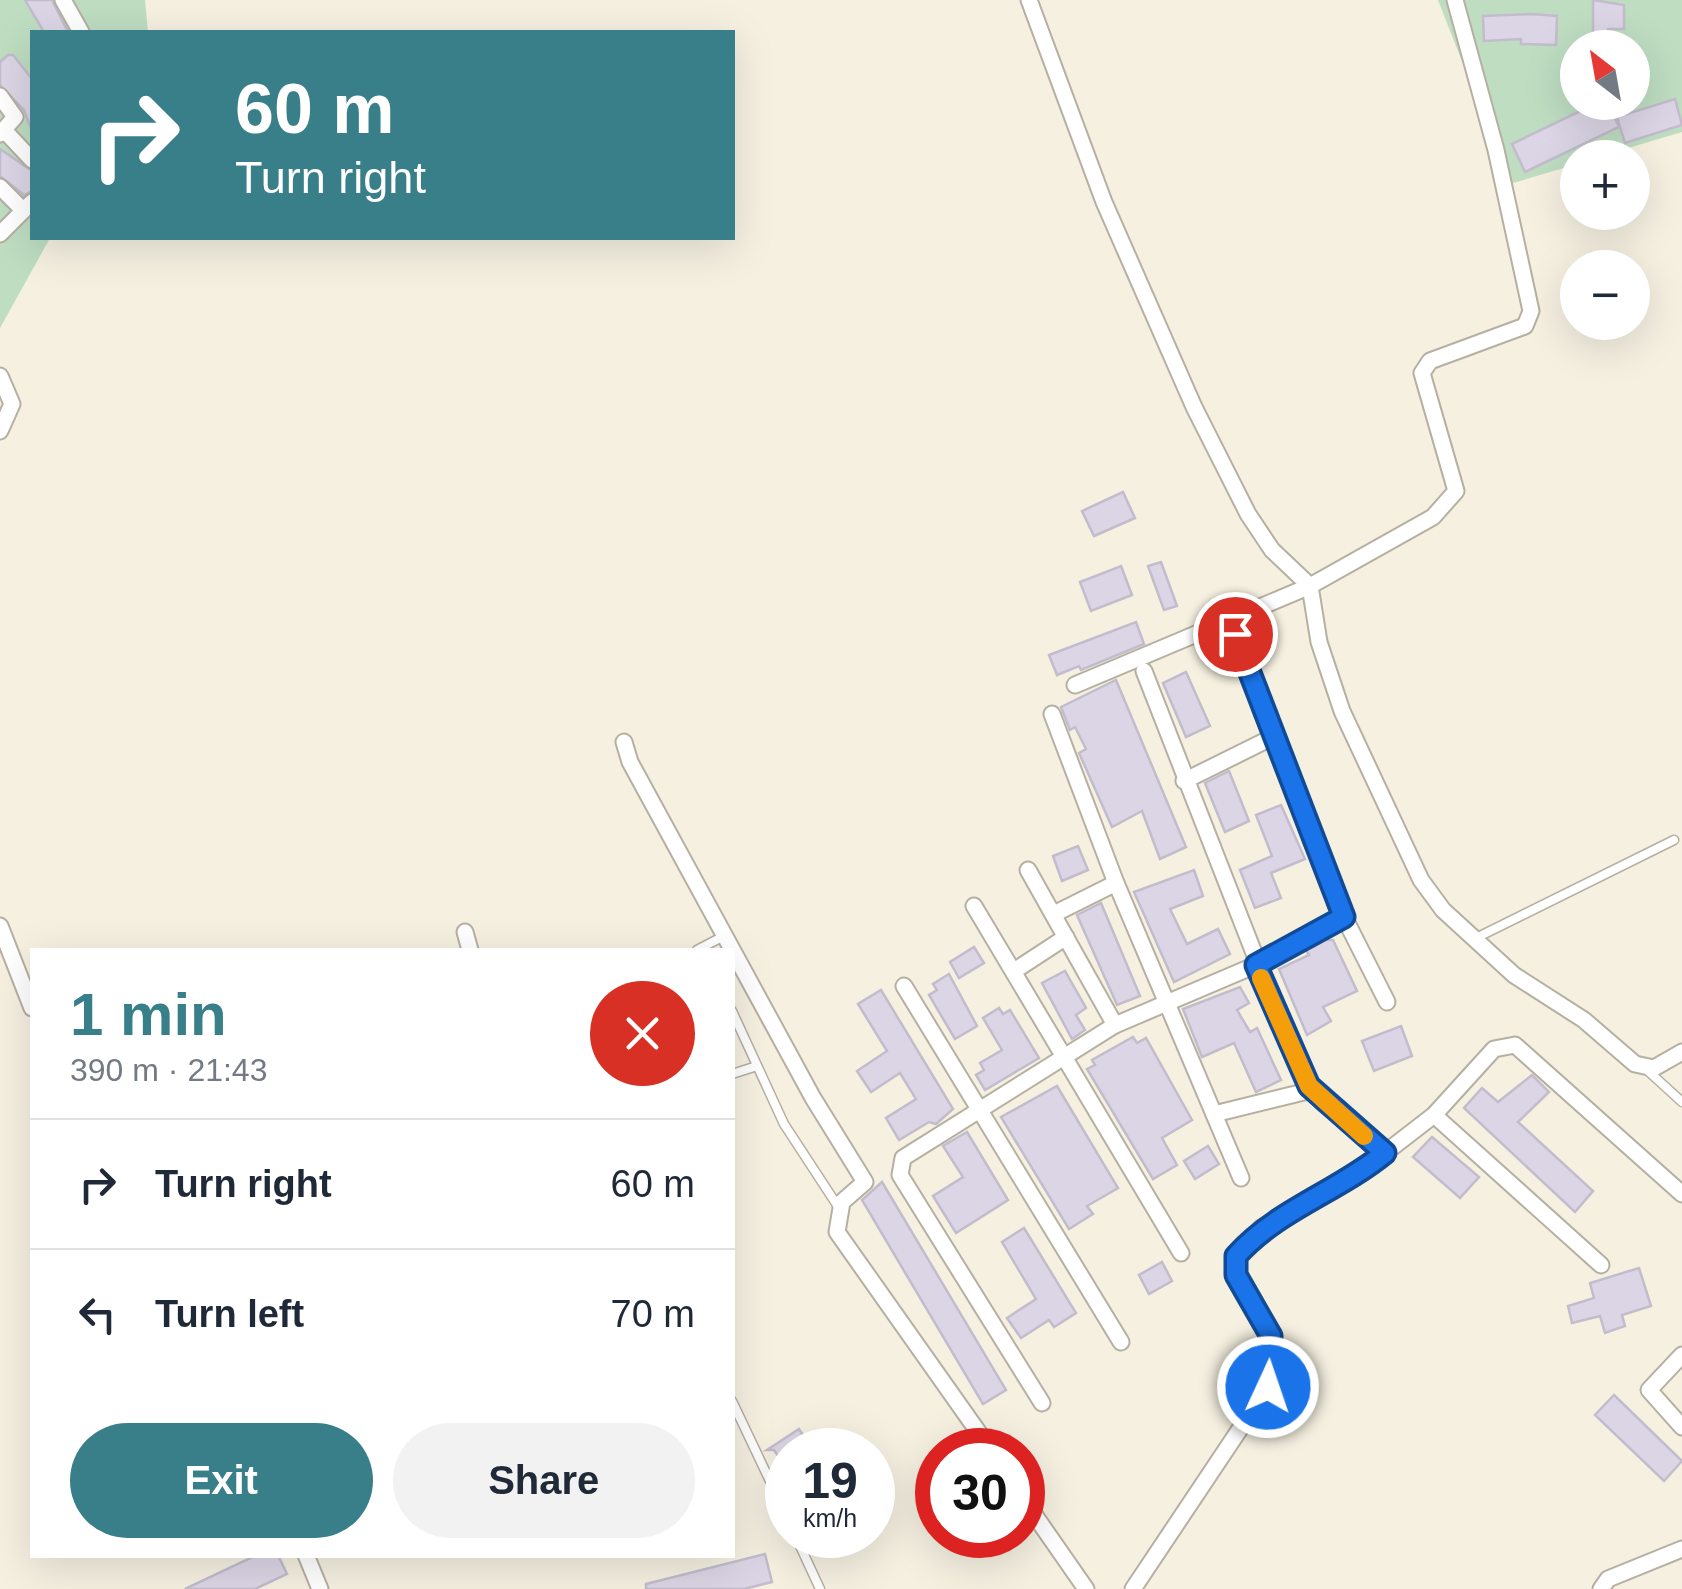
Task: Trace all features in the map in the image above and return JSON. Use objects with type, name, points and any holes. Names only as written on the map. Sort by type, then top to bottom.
[{"type":"street","points":[[63,0],[81,30]]},
{"type":"street","points":[[1029,0],[1104,202],[1194,407],[1248,514],[1272,550],[1310,586],[1319,642],[1342,711],[1400,844],[1443,910],[1514,975],[1584,1020],[1646,1070],[1682,1052]]},
{"type":"street","points":[[1075,685],[1310,586],[1444,508],[1456,490],[1422,373],[1424,367],[1430,360],[1530,320],[1496,150],[1455,0]]},
{"type":"street","points":[[0,96],[15,117],[2,132],[30,158]]},
{"type":"street","points":[[0,187],[28,206],[0,234]]},
{"type":"street","points":[[0,376],[12,404],[0,432]]},
{"type":"street","points":[[1235,634],[1344,917],[1388,1002]]},
{"type":"street","points":[[1144,672],[1300,1071],[1312,1090],[1385,1153]]},
{"type":"street","points":[[1052,714],[1116,883],[1241,1178]]},
{"type":"street","points":[[1184,781],[1274,736]]},
{"type":"street","points":[[624,742],[630,762],[733,948]]},
{"type":"street","points":[[1028,870],[1115,1025]]},
{"type":"street","points":[[1054,914],[1116,883]]},
{"type":"street","points":[[974,906],[1182,1253]]},
{"type":"street","points":[[1042,1403],[900,1175],[903,1158],[1115,1025],[1256,965],[1344,917]]},
{"type":"street","points":[[0,926],[30,1003]]},
{"type":"street","points":[[465,932],[469,948]]},
{"type":"street","points":[[1014,971],[1066,937]]},
{"type":"street","points":[[735,951],[813,1098],[865,1182],[839,1208],[837,1232],[975,1428]]},
{"type":"street","points":[[904,986],[1121,1342]]},
{"type":"street","points":[[1133,1589],[1268,1387],[1271,1336],[1236,1275],[1236,1256],[1261,1228],[1359,1174],[1434,1115],[1494,1049],[1514,1045],[1682,1194]]},
{"type":"street","points":[[1214,1114],[1312,1090]]},
{"type":"street","points":[[1434,1115],[1601,1265]]},
{"type":"street","points":[[1682,1355],[1649,1390],[1682,1427]]},
{"type":"street","points":[[1045,1530],[1086,1589]]},
{"type":"street","points":[[1601,1589],[1608,1579],[1682,1550]]},
{"type":"street","points":[[307,1558],[320,1589]]},
{"type":"lane","points":[[1476,938],[1674,840]]},
{"type":"lane","points":[[704,948],[726,934]]},
{"type":"lane","points":[[735,1018],[784,1124],[839,1208]]},
{"type":"lane","points":[[735,1073],[757,1066]]},
{"type":"lane","points":[[1646,1070],[1682,1102]]},
{"type":"lane","points":[[735,1407],[765,1471]]},
{"type":"lane","points":[[806,1558],[820,1589]]},
{"type":"green space","points":[[0,0],[145,0],[148,30],[30,30],[30,240],[49,240],[0,328]]},
{"type":"green space","points":[[1438,0],[1682,0],[1682,132],[1650,142],[1560,140],[1560,169],[1510,184]]},
{"type":"building","points":[[25,0],[52,0],[67,30],[43,30]]},
{"type":"building","points":[[1593,0],[1624,5],[1624,29],[1593,30]]},
{"type":"building","points":[[1483,16],[1557,16],[1556,45],[1521,44],[1521,39],[1484,41]]},
{"type":"building","points":[[13,55],[30,76],[30,126],[24,110],[0,85],[0,62]]},
{"type":"building","points":[[1675,99],[1682,125],[1624,140],[1618,120],[1650,120],[1650,107]]},
{"type":"building","points":[[1562,120],[1616,120],[1619,127],[1592,140],[1560,140],[1560,155],[1525,172],[1512,144]]},
{"type":"building","points":[[0,149],[30,170],[30,192],[24,195],[0,176]]},
{"type":"building","points":[[1123,492],[1135,518],[1094,536],[1082,511]]},
{"type":"building","points":[[1161,562],[1177,606],[1164,610],[1148,566]]},
{"type":"building","points":[[1121,566],[1132,595],[1091,611],[1080,582]]},
{"type":"building","points":[[1136,622],[1144,644],[1081,670],[1079,666],[1057,675],[1049,655]]},
{"type":"building","points":[[1186,672],[1210,726],[1186,737],[1163,683]]},
{"type":"building","points":[[1116,680],[1186,847],[1160,859],[1142,811],[1112,827],[1079,753],[1086,749],[1075,727],[1070,730],[1061,707]]},
{"type":"building","points":[[1229,771],[1249,821],[1225,832],[1205,783]]},
{"type":"building","points":[[1281,805],[1305,859],[1271,873],[1281,898],[1255,908],[1240,870],[1272,856],[1256,815]]},
{"type":"building","points":[[1078,846],[1088,870],[1062,881],[1053,856]]},
{"type":"building","points":[[1194,870],[1203,896],[1170,909],[1187,944],[1218,929],[1230,954],[1174,982],[1134,892]]},
{"type":"building","points":[[1101,903],[1140,996],[1117,1005],[1077,915]]},
{"type":"building","points":[[1333,940],[1357,991],[1323,1007],[1331,1021],[1307,1035],[1279,969],[1309,955],[1306,950]]},
{"type":"building","points":[[974,947],[984,963],[959,978],[950,962]]},
{"type":"building","points":[[1065,971],[1086,1008],[1076,1015],[1085,1030],[1072,1039],[1042,983]]},
{"type":"building","points":[[949,974],[977,1026],[955,1039],[929,995],[937,990],[933,984]]},
{"type":"building","points":[[1240,987],[1249,1003],[1237,1010],[1250,1032],[1257,1028],[1281,1080],[1256,1092],[1234,1043],[1202,1057],[1183,1009]]},
{"type":"building","points":[[881,990],[953,1109],[936,1124],[929,1122],[899,1140],[886,1118],[916,1099],[900,1073],[871,1092],[857,1071],[887,1051],[858,1004]]},
{"type":"building","points":[[999,1008],[1003,1014],[1010,1010],[1039,1058],[985,1090],[976,1075],[984,1070],[980,1063],[1002,1050],[983,1018]]},
{"type":"building","points":[[1401,1026],[1412,1056],[1374,1071],[1362,1041]]},
{"type":"building","points":[[1133,1037],[1137,1043],[1146,1038],[1192,1120],[1162,1138],[1177,1165],[1153,1179],[1087,1069],[1095,1065],[1092,1060]]},
{"type":"building","points":[[1532,1075],[1549,1092],[1518,1122],[1593,1191],[1575,1212],[1464,1108],[1482,1088],[1498,1102]]},
{"type":"building","points":[[1057,1086],[1118,1188],[1087,1206],[1093,1214],[1069,1229],[1001,1117]]},
{"type":"building","points":[[967,1132],[1008,1200],[956,1233],[933,1196],[963,1177],[943,1146]]},
{"type":"building","points":[[1432,1137],[1479,1177],[1460,1198],[1413,1157]]},
{"type":"building","points":[[1208,1146],[1219,1164],[1195,1179],[1184,1161]]},
{"type":"building","points":[[882,1182],[1006,1390],[983,1404],[862,1200]]},
{"type":"building","points":[[1024,1228],[1076,1313],[1054,1327],[1049,1320],[1021,1338],[1007,1318],[1036,1299],[1002,1242]]},
{"type":"building","points":[[1162,1262],[1172,1281],[1149,1294],[1139,1275]]},
{"type":"building","points":[[1639,1268],[1651,1306],[1622,1315],[1625,1326],[1605,1333],[1600,1316],[1572,1323],[1568,1306],[1594,1298],[1590,1283]]},
{"type":"building","points":[[1614,1395],[1682,1461],[1664,1481],[1595,1415]]},
{"type":"building","points":[[765,1554],[772,1582],[744,1589],[646,1589],[646,1584]]},
{"type":"building","points":[[251,1558],[279,1558],[287,1574],[255,1589],[185,1589]]},
{"type":"slow traffic","points":[[1261,978],[1309,1086],[1322,1102],[1364,1136]]},
{"type":"route","points":[[1235,634],[1344,917],[1256,965],[1309,1086],[1322,1102],[1385,1153],[1359,1174],[1261,1228],[1236,1256],[1236,1275],[1271,1336],[1268,1387]]}]
